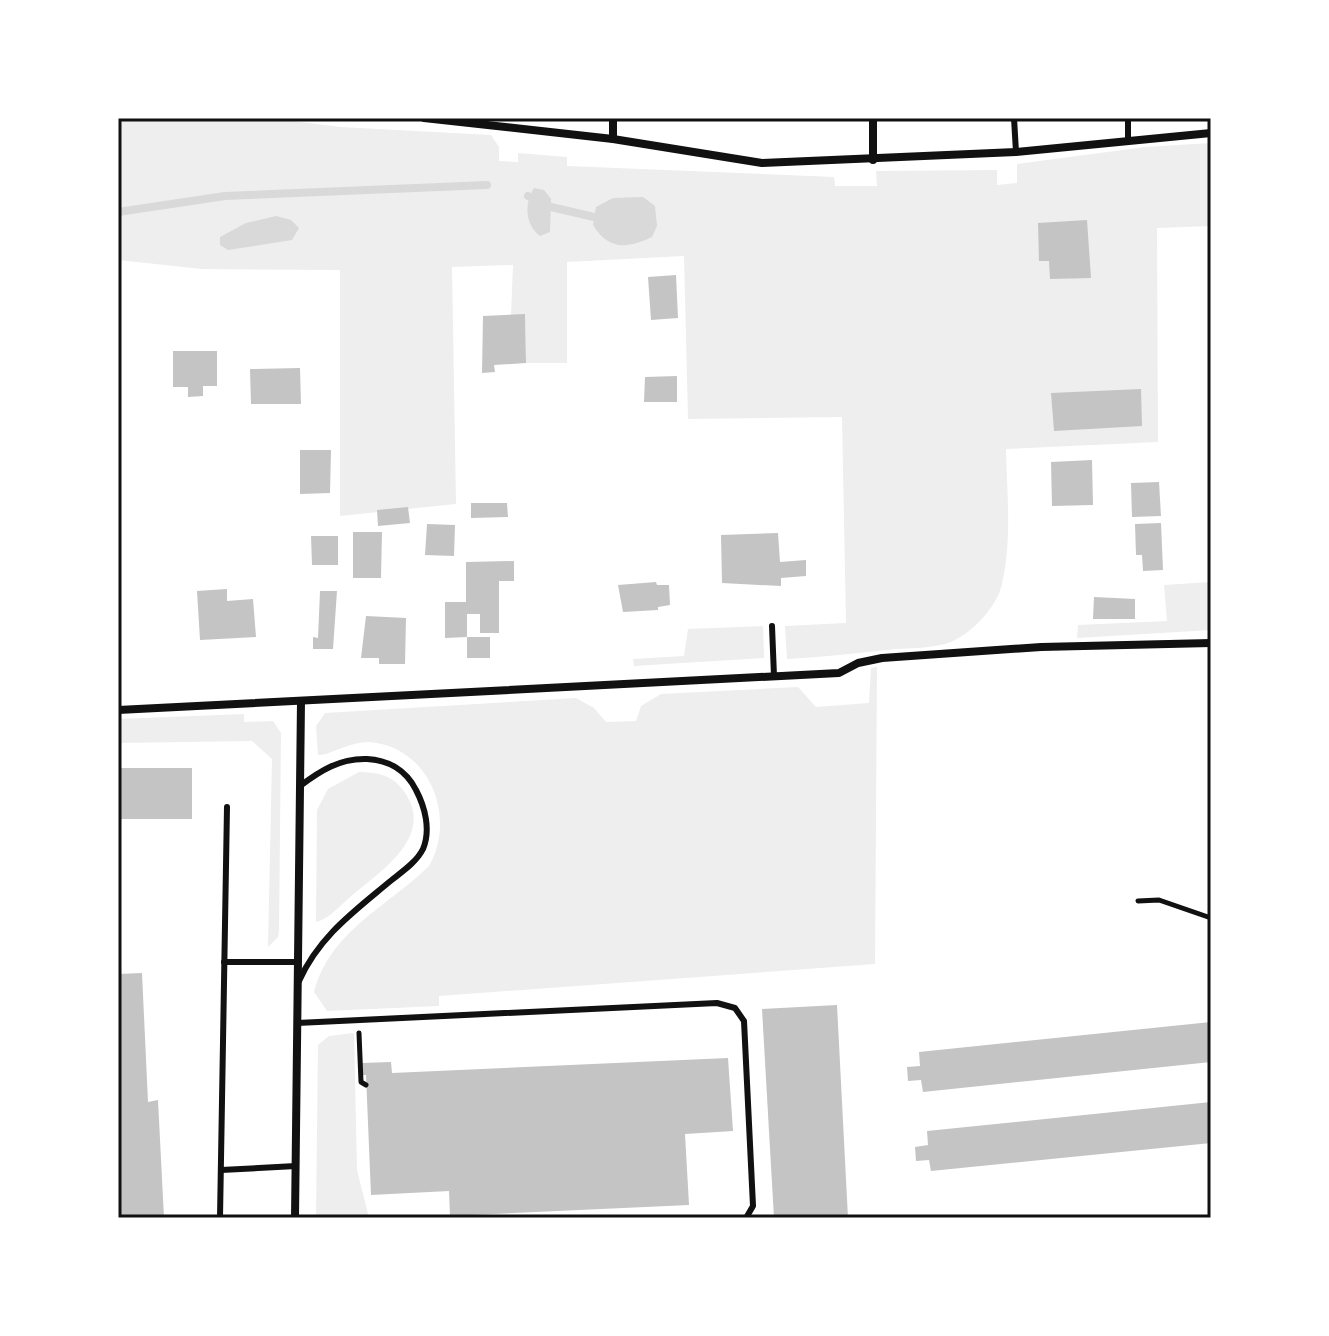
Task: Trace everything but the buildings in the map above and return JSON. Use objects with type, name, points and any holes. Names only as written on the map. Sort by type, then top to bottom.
[{"type":"street","points":[[424,118],[613,139],[762,163],[1016,152],[1211,133]]},
{"type":"street","points":[[613,118],[613,139]]},
{"type":"street","points":[[873,118],[873,160]]},
{"type":"street","points":[[118,710],[839,673],[858,663],[882,658],[1041,647],[1211,643]]},
{"type":"street","points":[[295,1218],[301,701]]},
{"type":"lane","points":[[1014,118],[1016,152]]},
{"type":"lane","points":[[1128,118],[1128,140]]},
{"type":"lane","points":[[772,626],[774,676]]},
{"type":"lane","points":[[298,983],[309,958],[328,934],[415,861],[427,833],[423,805],[408,777],[383,761],[354,759],[338,764],[300,786]]},
{"type":"lane","points":[[220,1218],[227,807]]},
{"type":"lane","points":[[224,962],[298,962]]},
{"type":"lane","points":[[297,1023],[717,1003],[735,1008],[744,1021],[753,1206],[746,1218]]},
{"type":"lane","points":[[221,1170],[296,1166]]},
{"type":"path","points":[[1138,901],[1159,900],[1211,918]]},
{"type":"path","points":[[358,1020],[361,1082],[366,1085]]},
{"type":"shaded area","points":[[118,118],[268,118],[341,127],[491,135],[499,147],[499,161],[518,162],[518,153],[567,157],[567,166],[834,177],[835,186],[877,186],[876,171],[997,170],[997,185],[1017,183],[1017,164],[1145,147],[1211,143],[1211,226],[1157,228],[1158,442],[1006,449],[1008,517],[1005,568],[995,602],[975,626],[959,638],[938,645],[787,659],[785,626],[846,623],[842,417],[688,419],[684,256],[567,262],[567,363],[526,363],[525,315],[511,315],[513,265],[452,267],[456,504],[340,516],[340,270],[202,269],[118,260]]},
{"type":"shaded area","points":[[534,188],[544,190],[551,199],[550,232],[540,236],[531,226],[528,214]]},
{"type":"shaded area","points":[[643,197],[655,206],[657,226],[652,237],[634,244],[619,245],[605,239],[593,225],[596,207],[613,198]]},
{"type":"shaded area","points":[[276,216],[291,220],[299,228],[292,240],[228,250],[220,245],[220,237],[246,223]]},
{"type":"shaded area","points":[[1211,582],[1211,630],[1077,638],[1078,625],[1167,621],[1164,585]]},
{"type":"shaded area","points":[[763,626],[764,658],[634,666],[633,659],[684,656],[688,629]]},
{"type":"shaded area","points":[[877,667],[875,964],[439,996],[439,1006],[327,1011],[314,992],[322,971],[346,936],[429,866],[437,847],[440,827],[432,788],[422,771],[408,757],[391,747],[370,742],[318,755],[316,726],[325,713],[576,698],[594,708],[606,722],[636,721],[641,706],[661,694],[798,687],[816,707],[869,703],[871,668]]},
{"type":"shaded area","points":[[244,714],[244,722],[273,721],[281,733],[279,930],[278,937],[268,947],[272,759],[252,741],[118,743],[118,719]]},
{"type":"shaded area","points":[[359,772],[384,775],[403,790],[412,806],[414,821],[410,835],[403,849],[380,873],[331,914],[316,922],[317,810],[328,789]]},
{"type":"shaded area","points":[[354,1033],[357,1170],[369,1218],[316,1218],[318,1045],[329,1036]]},
{"type":"waterway","points":[[118,212],[225,196],[487,185]]},
{"type":"waterway","points":[[528,196],[551,207],[594,217]]}]
